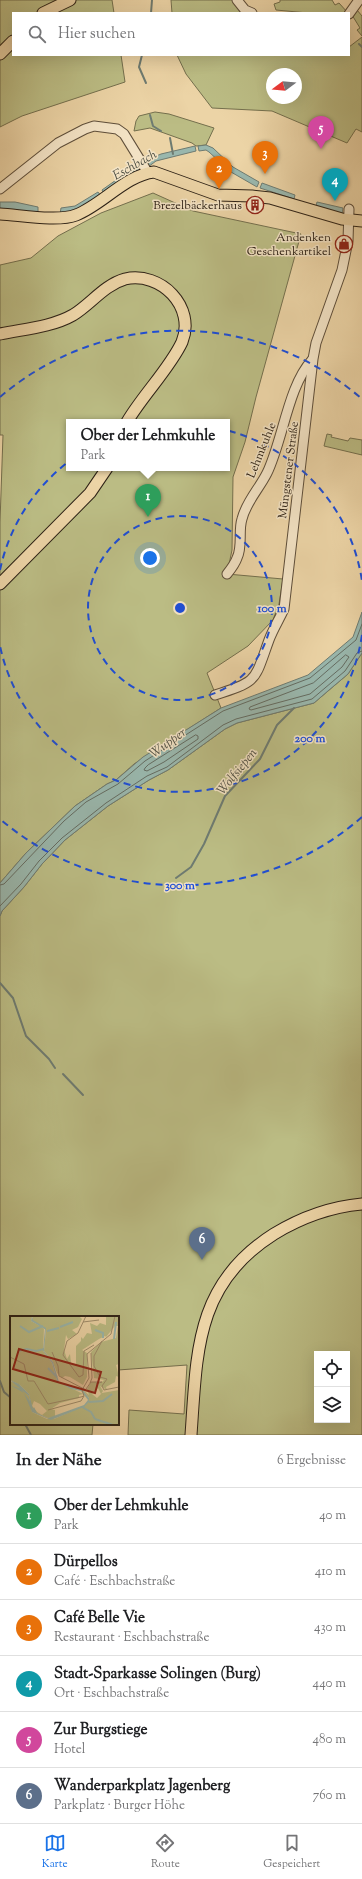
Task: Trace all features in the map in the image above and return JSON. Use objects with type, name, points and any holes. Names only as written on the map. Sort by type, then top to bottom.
[{"type":"main road","points":[[45,12],[70,0]]},
{"type":"main road","points":[[0,54],[12,42]]},
{"type":"main road","points":[[0,214],[59,217],[75,216],[133,180],[146,168],[218,195],[270,198],[352,217]]},
{"type":"main road","points":[[0,334],[63,320],[80,310],[111,285],[121,281],[140,278],[155,282],[166,288],[178,300],[182,309],[185,322],[184,335],[174,354],[129,419]]},
{"type":"main road","points":[[0,584],[90,493],[105,471]]},
{"type":"main road","points":[[191,1435],[202,1331],[212,1302],[225,1278],[247,1253],[289,1226],[327,1209],[362,1204]]},
{"type":"street","points":[[237,0],[245,10],[250,12]]},
{"type":"street","points":[[350,13],[359,0]]},
{"type":"street","points":[[0,189],[58,143],[94,126],[117,130],[124,134],[146,168]]},
{"type":"street","name":"Müngstener Straße","points":[[215,694],[246,683],[254,677],[263,662],[269,639],[284,609],[313,359],[316,343],[342,270],[352,217]]},
{"type":"street","name":"Lehmkuhle","points":[[227,574],[238,556],[240,526],[243,514],[267,474],[281,437],[292,398],[306,368],[313,359]]},
{"type":"green space","points":[[0,0],[112,0],[114,12],[12,12],[12,56],[121,56],[125,82],[22,116],[0,127]]},
{"type":"green space","points":[[171,0],[237,0],[251,12],[172,12]]},
{"type":"green space","points":[[280,0],[332,0],[335,5],[339,3],[347,12],[297,12],[276,10],[274,4],[280,2]]},
{"type":"green space","points":[[357,10],[362,16],[362,36],[357,30],[360,28],[352,15]]},
{"type":"green space","points":[[362,37],[362,132],[356,129],[347,143],[272,111],[212,108],[186,74],[177,56],[350,56],[350,46]]},
{"type":"green space","points":[[155,112],[169,114],[214,128],[206,145],[196,146],[192,143],[150,128],[134,131],[136,121],[139,116]]},
{"type":"green space","points":[[153,193],[193,211],[301,234],[245,442],[233,477],[232,550],[227,574],[283,579],[279,604],[273,620],[248,646],[207,673],[221,708],[134,764],[116,780],[107,784],[75,806],[26,853],[0,883],[0,522],[3,435],[0,435],[0,265],[31,258],[58,236],[101,213]]},
{"type":"green space","points":[[327,434],[332,435],[331,437],[348,441],[350,438],[362,440],[362,455],[324,446]]},
{"type":"green space","points":[[362,653],[362,1435],[128,1435],[129,1410],[184,1414],[187,1365],[119,1370],[119,1316],[10,1316],[10,1425],[93,1425],[92,1435],[0,1435],[0,916],[2,911],[42,864],[65,840],[108,806],[149,780],[168,770],[225,729],[237,723],[314,703],[348,674]]},
{"type":"water","points":[[206,145],[213,148],[233,167],[259,182],[257,187],[231,172],[206,150],[199,151],[198,146]]},
{"type":"water","points":[[195,146],[196,151],[156,161],[148,167],[145,161],[161,154]]},
{"type":"water","points":[[140,163],[144,170],[104,194],[102,190]]},
{"type":"water","points":[[262,183],[295,195],[294,199],[260,188]]},
{"type":"water","points":[[98,192],[101,196],[84,208],[60,214],[61,208],[75,206]]},
{"type":"water","points":[[0,202],[15,202],[38,207],[38,213],[0,212]]},
{"type":"water","points":[[317,202],[343,208],[342,214],[316,206]]},
{"type":"water","name":"Wupper","points":[[362,612],[362,653],[348,674],[314,703],[237,723],[225,729],[168,770],[149,780],[108,806],[65,840],[42,864],[2,911],[0,916],[0,883],[26,853],[75,806],[107,784],[116,780],[143,757],[221,708],[308,675],[353,637]]},
{"type":"waterway","points":[[151,12],[152,0]]},
{"type":"waterway","points":[[359,44],[362,47]]},
{"type":"waterway","points":[[142,56],[139,67],[146,83]]},
{"type":"waterway","points":[[150,115],[153,126],[161,131]]},
{"type":"waterway","points":[[170,138],[173,154]]},
{"type":"waterway","name":"Wolfsiepen","points":[[176,878],[191,867],[204,844],[225,796],[260,759],[277,725],[294,708]]},
{"type":"waterway","points":[[0,983],[13,998],[26,1036],[49,1059],[55,1068]]},
{"type":"waterway","points":[[63,1074],[83,1095]]},
{"type":"waterway","points":[[0,1381],[4,1392],[10,1397]]},
{"type":"waterway","points":[[26,1425],[31,1435]]},
{"type":"place","name":"Zur Burgstiege","points":[[321,149]]},
{"type":"place","name":"Café Belle Vie","points":[[265,174]]},
{"type":"place","name":"Dürpellos","points":[[219,189]]},
{"type":"place","name":"Stadt-Sparkasse Solingen (Burg)","points":[[335,201]]},
{"type":"place","name":"Brezelbäckerhaus","points":[[255,205]]},
{"type":"place","name":"Andenken Geschenkartikel","points":[[344,244]]},
{"type":"place","name":"Ober der Lehmkuhle","points":[[148,517]]},
{"type":"place","name":"Wanderparkplatz Jagenberg","points":[[202,1260]]},
{"type":"water label","name":"Eschbach","points":[[134,164]]}]
